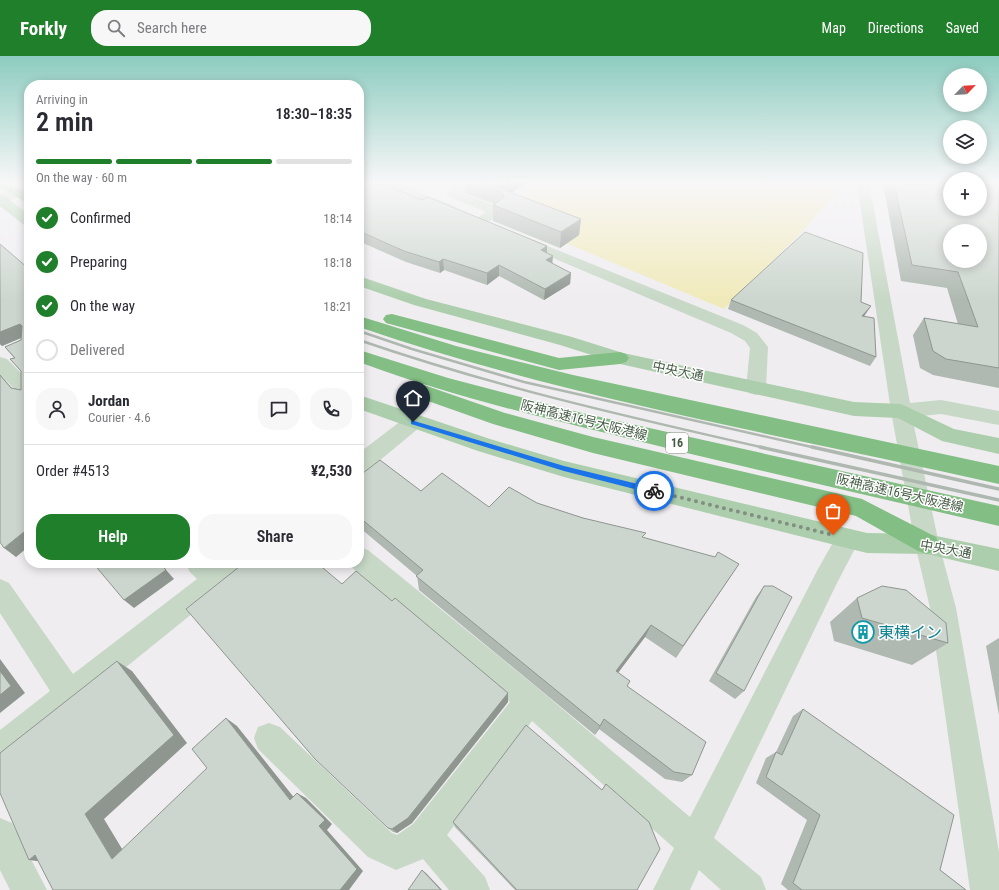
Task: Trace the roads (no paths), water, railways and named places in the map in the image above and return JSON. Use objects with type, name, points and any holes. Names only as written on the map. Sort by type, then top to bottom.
[{"type":"highway","points":[[364,309],[391,318],[559,364],[620,358]]},
{"type":"highway","points":[[364,323],[416,341],[527,371],[660,402],[999,474]]},
{"type":"highway","name":"阪神高速16号大阪港線","points":[[364,358],[390,368],[468,391],[632,432],[999,516]]},
{"type":"highway","points":[[364,371],[507,421],[593,445],[862,508],[927,544]]},
{"type":"main road","name":"中央大通","points":[[364,283],[420,302],[620,358],[854,409],[901,411],[949,436],[999,446]]},
{"type":"main road","name":"中央大通","points":[[364,404],[413,422],[564,469],[848,539],[867,543],[927,544],[999,560]]},
{"type":"street","points":[[478,222],[492,228]]},
{"type":"street","points":[[869,222],[901,411],[927,544],[943,608],[988,890]]},
{"type":"street","points":[[507,234],[738,329],[751,337],[759,347],[756,388]]},
{"type":"street","points":[[0,363],[24,387]]},
{"type":"street","points":[[901,411],[941,407],[999,418]]},
{"type":"street","points":[[364,461],[413,422]]},
{"type":"street","points":[[671,890],[826,577],[848,539]]},
{"type":"street","points":[[364,562],[530,700],[748,890]]},
{"type":"street","points":[[0,749],[69,694],[207,571],[218,568]]},
{"type":"street","points":[[0,591],[69,694]]},
{"type":"street","points":[[269,738],[380,845],[396,853],[412,847],[425,836],[530,700]]},
{"type":"street","points":[[0,835],[29,890]]},
{"type":"street","points":[[425,836],[472,890]]},
{"type":"railway","points":[[364,333],[412,349],[524,382],[816,448]]},
{"type":"railway","points":[[364,342],[459,372],[560,400],[765,448]]},
{"type":"railway","points":[[760,447],[999,500]]},
{"type":"railway","points":[[812,447],[999,489]]},
{"type":"place","name":"東横イン","points":[[863,632]]}]
